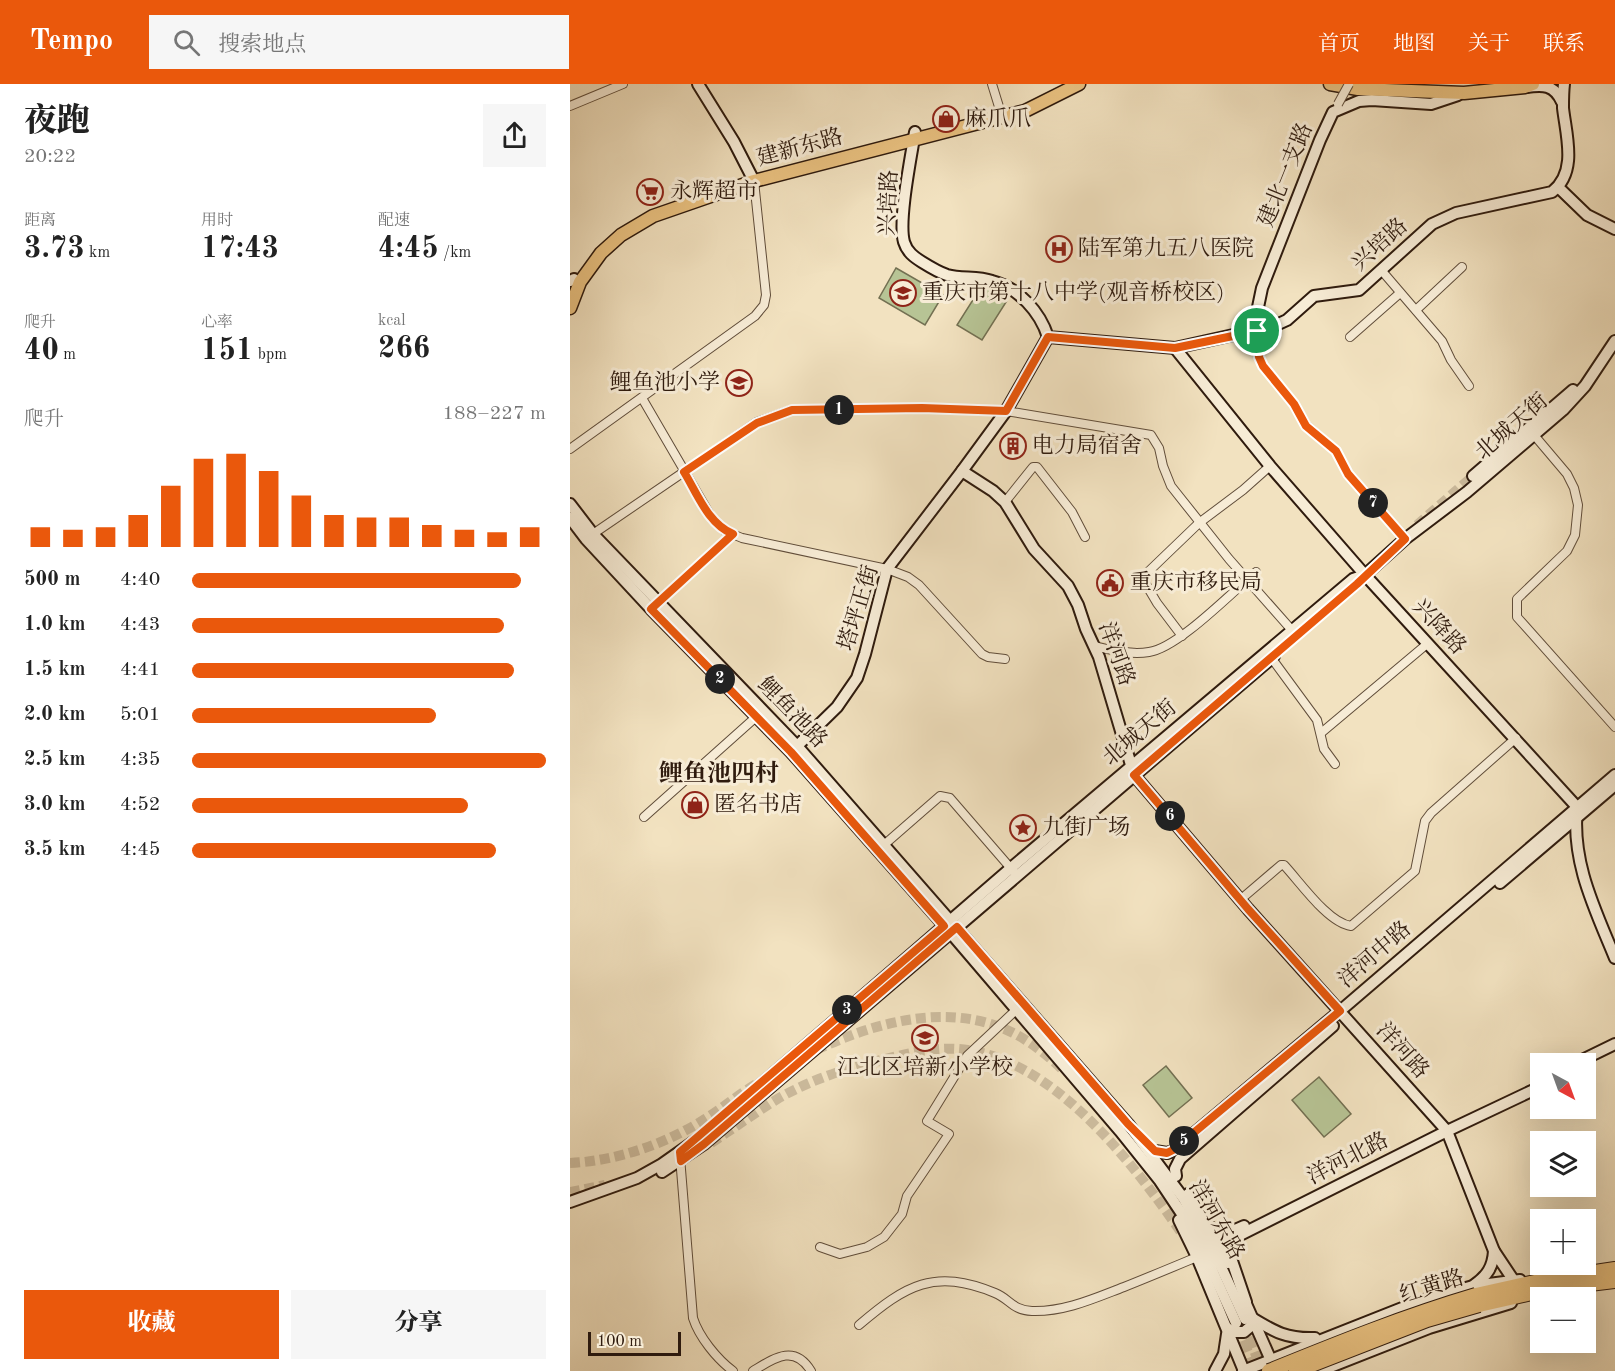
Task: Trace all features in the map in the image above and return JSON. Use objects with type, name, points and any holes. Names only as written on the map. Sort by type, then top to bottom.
[{"type":"highway","name":"红黄路","points":[[1270,1365],[1424,1310],[1476,1295],[1548,1284],[1615,1269]]},
{"type":"highway","name":"红黄路","points":[[1548,1284],[1615,1281]]},
{"type":"highway","name":"红黄路","points":[[1296,1371],[1427,1320],[1476,1295]]},
{"type":"main road","name":"建新东路","points":[[914,136],[1022,104],[1062,84]]},
{"type":"main road","name":"建新东路","points":[[571,283],[595,248],[629,222],[660,206],[753,177],[914,136],[1025,111],[1079,84]]},
{"type":"main road","points":[[1330,84],[1358,89],[1529,85]]},
{"type":"main road","name":"建新东路","points":[[570,308],[580,282],[590,266],[601,252],[621,235],[663,211],[753,177]]},
{"type":"street","points":[[570,106],[623,84]]},
{"type":"street","points":[[698,84],[753,177]]},
{"type":"street","points":[[570,449],[762,309],[765,295],[753,177],[748,155],[706,84]]},
{"type":"street","points":[[992,84],[1000,110]]},
{"type":"street","points":[[1336,108],[1349,84]]},
{"type":"street","points":[[1564,84],[1563,105],[1569,162],[1558,187],[1587,214],[1615,229]]},
{"type":"street","points":[[1529,85],[1552,88],[1563,105]]},
{"type":"street","points":[[1336,108],[1359,101],[1372,100],[1431,104],[1464,88]]},
{"type":"street","name":"建北一支路","points":[[1257,331],[1257,312],[1262,288],[1320,140],[1336,108]]},
{"type":"street","name":"兴培路","points":[[914,136],[903,226],[904,244],[914,257],[946,274],[982,278],[1006,286],[1018,294],[1038,315],[1048,337],[1175,348],[1281,324],[1314,296],[1359,290],[1382,272],[1418,236],[1443,218],[1456,213],[1545,195],[1558,187]]},
{"type":"street","points":[[1416,310],[1462,267]]},
{"type":"street","points":[[1382,272],[1442,341],[1451,360],[1469,386]]},
{"type":"street","points":[[1350,337],[1400,293]]},
{"type":"street","points":[[1257,331],[1259,357],[1263,366],[1294,404],[1306,426],[1336,451],[1348,474],[1405,539]]},
{"type":"street","points":[[962,471],[1006,411],[1048,337]]},
{"type":"street","name":"北城天街","points":[[680,1157],[1269,655],[1353,579],[1365,575],[1405,539],[1467,492],[1534,435],[1576,397],[1615,341]]},
{"type":"street","name":"兴降路","points":[[1175,348],[1270,466],[1427,644],[1516,738],[1577,812]]},
{"type":"street","points":[[1473,476],[1570,393],[1601,362]]},
{"type":"street","points":[[642,398],[713,520],[725,531],[742,538],[887,569],[908,577],[919,585],[982,654],[1005,659]]},
{"type":"street","points":[[590,537],[757,423],[792,410],[922,408],[1006,411],[1151,435],[1159,448],[1171,486],[1246,580],[1294,633]]},
{"type":"street","points":[[1534,435],[1567,474],[1574,488],[1578,505],[1575,535],[1567,551],[1517,599],[1517,617],[1615,727]]},
{"type":"street","points":[[1182,636],[1157,603],[1144,581],[1148,572],[1199,523],[1270,466]]},
{"type":"street","points":[[1005,502],[1033,467],[1037,467],[1072,512],[1085,537]]},
{"type":"street","name":"洋河路","points":[[962,471],[993,491],[1005,502],[1034,549],[1068,586],[1094,646],[1133,770],[1240,900],[1445,1128],[1494,1251],[1514,1281]]},
{"type":"street","name":"塔坪正街","points":[[794,749],[837,707],[857,678],[887,569],[962,471]]},
{"type":"street","name":"鲤鱼池路","points":[[570,504],[590,537]]},
{"type":"street","name":"鲤鱼池路","points":[[570,518],[885,844],[951,926]]},
{"type":"street","points":[[655,606],[733,534]]},
{"type":"street","points":[[1094,646],[1119,651],[1151,652],[1172,643],[1256,572]]},
{"type":"street","name":"鲤鱼池路","points":[[655,606],[756,717],[794,749],[951,926]]},
{"type":"street","points":[[1321,733],[1427,644]]},
{"type":"street","points":[[1269,655],[1317,720],[1324,749],[1335,764]]},
{"type":"street","points":[[644,817],[756,717]]},
{"type":"street","points":[[1240,900],[1281,865],[1284,865],[1320,906],[1343,925],[1351,926],[1415,871],[1425,821],[1431,813],[1516,738]]},
{"type":"street","name":"洋河中路","points":[[1176,1176],[1175,1168],[1180,1159],[1343,1013],[1577,812],[1615,775]]},
{"type":"street","name":"洋河中路","points":[[1577,812],[1615,785]]},
{"type":"street","points":[[885,844],[940,796],[946,796],[1014,872]]},
{"type":"street","points":[[1577,812],[1576,847],[1583,877],[1615,958]]},
{"type":"street","name":"洋河东路","points":[[951,926],[1016,1010],[1160,1181],[1196,1235],[1240,1322]]},
{"type":"street","name":"洋河东路","points":[[951,926],[1128,1124],[1167,1175],[1184,1200],[1222,1269],[1240,1322]]},
{"type":"street","points":[[820,1246],[840,1254],[867,1247],[884,1237],[902,1214],[907,1196],[949,1134],[927,1121],[967,1056],[1016,1010]]},
{"type":"street","name":"洋河中路","points":[[1155,1151],[1167,1153],[1173,1150],[1343,1013]]},
{"type":"street","points":[[1596,1053],[1615,1044]]},
{"type":"street","points":[[1596,1061],[1615,1052]]},
{"type":"street","name":"洋河北路","points":[[1246,1302],[1230,1255],[1230,1248],[1238,1236],[1530,1084]]},
{"type":"street","name":"洋河北路","points":[[1205,1222],[1212,1229],[1222,1233],[1236,1230],[1445,1128],[1530,1091]]},
{"type":"street","points":[[1128,1124],[1176,1176],[1230,1266],[1246,1302],[1240,1322],[1215,1371]]},
{"type":"street","points":[[570,1202],[637,1178],[680,1157]]},
{"type":"street","points":[[570,1208],[640,1184],[680,1157]]},
{"type":"street","points":[[680,1157],[693,1318],[701,1336],[733,1371]]},
{"type":"street","points":[[1160,1181],[1197,1257],[1275,1371]]},
{"type":"street","points":[[1476,1295],[1493,1263],[1494,1251]]},
{"type":"street","points":[[859,1325],[885,1303],[907,1289],[931,1281],[970,1283],[999,1295],[1013,1307],[1031,1311],[1075,1306],[1197,1257]]},
{"type":"street","points":[[1240,1322],[1243,1371],[1270,1365],[1323,1338],[1420,1301],[1476,1295],[1514,1281],[1548,1284]]},
{"type":"street","points":[[1320,1371],[1429,1328],[1482,1313],[1548,1284]]},
{"type":"street","points":[[1240,1322],[1300,1339],[1323,1338]]},
{"type":"street","points":[[1323,1338],[1316,1346],[1316,1358],[1320,1363],[1327,1365],[1338,1363]]},
{"type":"street","points":[[753,1371],[785,1355],[802,1360],[811,1371]]},
{"type":"street","points":[[1329,1371],[1338,1363]]},
{"type":"green space","points":[[896,268],[943,295],[925,325],[879,298]]},
{"type":"green space","points":[[983,284],[1008,299],[982,340],[957,325]]},
{"type":"green space","points":[[1166,1066],[1192,1098],[1169,1117],[1143,1085]]},
{"type":"green space","points":[[1319,1077],[1351,1114],[1324,1137],[1292,1100]]},
{"type":"tunnel","points":[[1417,525],[1473,476]]},
{"type":"tunnel","points":[[816,1050],[891,1023],[943,1017],[969,1019],[994,1025],[1019,1036],[1042,1051],[1062,1069]]},
{"type":"tunnel","points":[[711,1143],[779,1098],[829,1075],[909,1053],[958,1049],[993,1056],[1026,1071],[1057,1092],[1115,1146],[1183,1235]]},
{"type":"tunnel","points":[[570,1163],[623,1155],[674,1136],[705,1119],[758,1083]]},
{"type":"tunnel","points":[[570,1192],[605,1185]]},
{"type":"tunnel","points":[[1245,1319],[1266,1371]]},
{"type":"tunnel","points":[[1236,1324],[1254,1371]]},
{"type":"tunnel","points":[[1244,1324],[1262,1371]]},
{"type":"place","name":"麻爪爪","points":[[946,119]]},
{"type":"place","name":"永辉超市","points":[[650,192]]},
{"type":"place","name":"陆军第九五八医院","points":[[1059,249]]},
{"type":"place","name":"重庆市第十八中学(观音桥校区)","points":[[903,293]]},
{"type":"place","name":"鲤鱼池小学","points":[[739,383]]},
{"type":"place","name":"电力局宿舍","points":[[1013,446]]},
{"type":"place","name":"重庆市移民局","points":[[1110,583]]},
{"type":"place","name":"匿名书店","points":[[695,805]]},
{"type":"place","name":"九街广场","points":[[1023,828]]},
{"type":"place","name":"江北区培新小学校","points":[[925,1038]]},
{"type":"district","name":"鲤鱼池四村","points":[[719,775]]},
{"type":"route","points":[[1257,331],[1259,361],[1294,404],[1306,426],[1336,451],[1348,474],[1405,539],[1357,584],[1134,775],[1248,909],[1340,1011],[1173,1150],[1161,1153],[1155,1151],[1128,1124],[957,927],[704,1144],[681,1161],[680,1152],[944,926],[791,752],[651,609],[733,534],[725,531],[713,520],[684,472],[757,423],[792,410],[922,408],[1006,411],[1048,337],[1175,348],[1257,331]]}]
